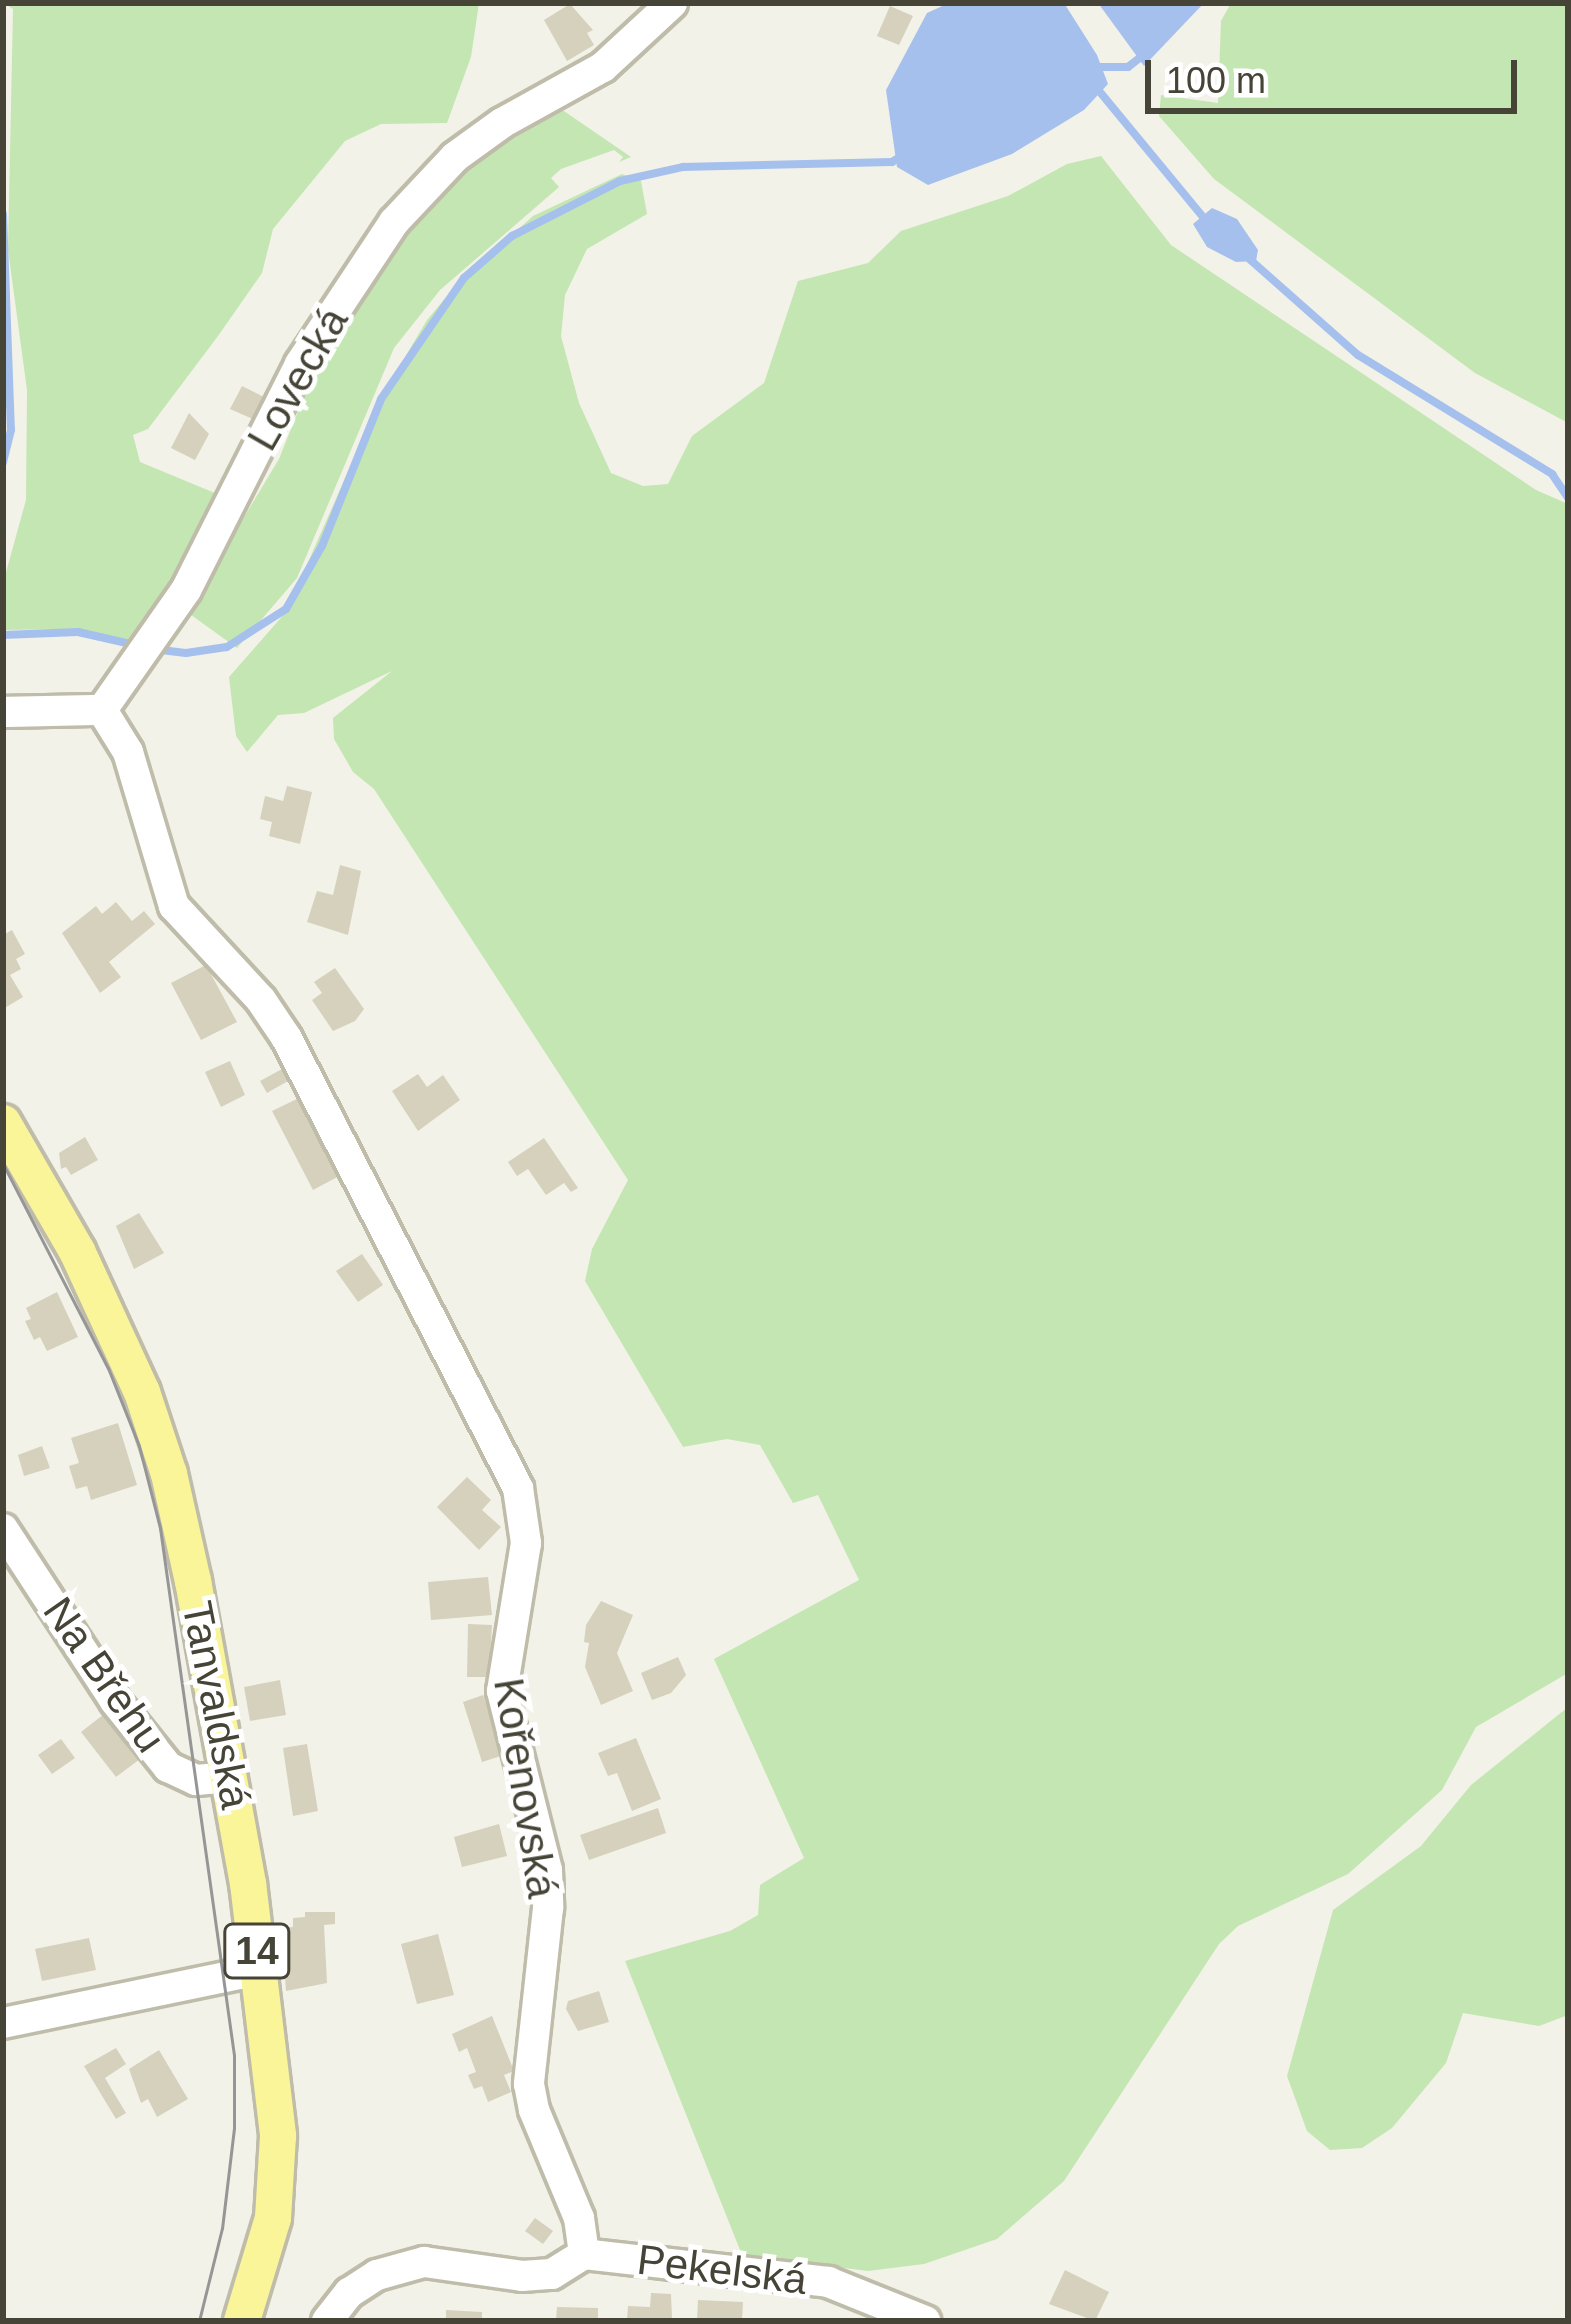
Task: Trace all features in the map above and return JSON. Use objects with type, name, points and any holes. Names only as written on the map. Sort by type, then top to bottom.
[{"type":"main road","name":"Tanvaldská","points":[[3,1123],[77,1251],[157,1433],[193,1581],[231,1777],[260,1970],[278,2173],[273,2218],[242,2321]]},
{"type":"street","name":"Lovecká","points":[[102,710],[186,590],[300,364],[394,222],[455,157],[502,123],[603,68],[671,3]]},
{"type":"street","points":[[3,712],[102,710]]},
{"type":"street","name":"Kořenovská","points":[[102,710],[128,752],[174,906],[262,1000],[286,1037],[518,1488],[526,1543],[502,1691],[547,1870],[548,1908],[530,2084],[533,2110],[579,2218],[584,2254]]},
{"type":"street","name":"Na Břehu","points":[[3,1529],[115,1701],[168,1767],[196,1780],[231,1777]]},
{"type":"street","points":[[14,2021],[260,1970]]},
{"type":"street","points":[[327,2321],[349,2293],[377,2275],[424,2262],[522,2276],[552,2273],[584,2254]]},
{"type":"street","name":"Pekelská","points":[[584,2254],[828,2282],[925,2321]]},
{"type":"green space","points":[[4,3],[479,3],[471,57],[447,123],[381,124],[345,141],[273,229],[262,273],[218,336],[148,429],[133,435],[140,462],[222,496],[163,604],[132,641],[119,644],[62,629],[3,630],[3,583],[26,500],[27,390],[8,250],[13,9]]},
{"type":"green space","points":[[1231,3],[1568,3],[1568,423],[1475,373],[1214,179],[1159,116],[1161,95],[1218,103],[1221,21]]},
{"type":"green space","points":[[561,109],[631,157],[619,162],[623,157],[614,150],[561,169],[551,178],[559,187],[440,290],[394,348],[297,578],[237,648],[187,612],[279,459],[302,401],[371,283],[447,180]]},
{"type":"green space","points":[[1101,156],[1171,245],[1536,490],[1568,504],[1568,1673],[1476,1727],[1442,1790],[1348,1874],[1238,1926],[1219,1944],[1064,2181],[997,2239],[924,2264],[868,2271],[742,2255],[625,1961],[730,1931],[758,1915],[760,1885],[804,1858],[714,1659],[859,1580],[818,1495],[793,1503],[760,1445],[727,1439],[683,1447],[585,1281],[592,1249],[628,1180],[374,789],[353,772],[334,739],[333,718],[392,671],[304,713],[278,715],[247,752],[236,736],[229,677],[286,612],[380,399],[427,320],[457,284],[533,216],[622,174],[641,181],[647,214],[587,249],[565,295],[561,336],[579,403],[611,473],[643,486],[668,484],[692,436],[764,383],[798,281],[868,263],[901,231],[1008,196],[1067,164]]},
{"type":"green space","points":[[1568,1707],[1568,2015],[1539,2026],[1463,2013],[1446,2063],[1392,2128],[1362,2148],[1330,2150],[1307,2131],[1287,2076],[1333,1910],[1421,1846],[1471,1785]]},
{"type":"water","points":[[949,3],[1064,3],[1097,55],[1108,84],[1084,110],[1012,154],[928,185],[897,167],[886,90],[927,13]]},
{"type":"water","points":[[1098,3],[1204,3],[1144,66]]},
{"type":"water","points":[[1212,208],[1237,219],[1258,250],[1256,261],[1236,262],[1207,247],[1193,224]]},
{"type":"building","points":[[570,4],[593,30],[587,33],[594,45],[567,61],[544,20]]},
{"type":"building","points":[[890,6],[913,16],[899,45],[877,36]]},
{"type":"building","points":[[242,386],[266,398],[255,420],[230,409]]},
{"type":"building","points":[[189,413],[209,434],[195,460],[171,448]]},
{"type":"building","points":[[287,786],[312,792],[300,844],[269,836],[272,822],[260,819],[265,796],[283,801]]},
{"type":"building","points":[[340,865],[361,871],[348,935],[307,922],[317,891],[333,895]]},
{"type":"building","points":[[116,902],[132,921],[144,911],[155,924],[109,962],[121,977],[100,993],[62,933],[96,906],[102,914]]},
{"type":"building","points":[[12,930],[25,954],[16,959],[21,969],[10,975],[23,997],[3,1009],[3,935]]},
{"type":"building","points":[[206,965],[237,1022],[201,1040],[171,983]]},
{"type":"building","points":[[335,968],[364,1009],[355,1021],[333,1031],[312,1000],[322,993],[314,982]]},
{"type":"building","points":[[230,1061],[245,1095],[221,1107],[205,1072]]},
{"type":"building","points":[[282,1069],[288,1081],[267,1093],[260,1081]]},
{"type":"building","points":[[418,1074],[427,1087],[443,1075],[460,1100],[418,1131],[392,1091]]},
{"type":"building","points":[[301,1097],[341,1175],[313,1190],[272,1111]]},
{"type":"building","points":[[85,1137],[98,1160],[71,1175],[66,1167],[61,1169],[59,1153]]},
{"type":"building","points":[[544,1138],[578,1188],[571,1192],[564,1183],[546,1195],[528,1169],[517,1176],[508,1162]]},
{"type":"building","points":[[139,1213],[164,1253],[134,1269],[116,1226]]},
{"type":"building","points":[[362,1254],[383,1285],[358,1302],[336,1271]]},
{"type":"building","points":[[57,1292],[78,1337],[47,1351],[40,1337],[34,1340],[25,1321],[31,1319],[26,1308]]},
{"type":"building","points":[[118,1423],[137,1485],[91,1500],[87,1486],[76,1489],[69,1466],[79,1463],[71,1438]]},
{"type":"building","points":[[42,1446],[50,1468],[24,1476],[18,1455]]},
{"type":"building","points":[[467,1477],[491,1500],[482,1510],[501,1527],[479,1550],[437,1507]]},
{"type":"building","points":[[488,1577],[492,1615],[431,1620],[428,1582]]},
{"type":"building","points":[[601,1601],[633,1615],[617,1653],[633,1691],[601,1705],[585,1667],[589,1643],[584,1642],[586,1625]]},
{"type":"building","points":[[468,1624],[492,1625],[489,1677],[467,1677]]},
{"type":"building","points":[[678,1657],[686,1675],[671,1693],[652,1700],[641,1673]]},
{"type":"building","points":[[280,1680],[286,1715],[250,1721],[244,1687]]},
{"type":"building","points":[[483,1695],[504,1755],[482,1762],[463,1702]]},
{"type":"building","points":[[108,1711],[144,1756],[116,1777],[81,1732]]},
{"type":"building","points":[[636,1738],[661,1799],[632,1811],[617,1773],[608,1776],[598,1753]]},
{"type":"building","points":[[61,1739],[75,1758],[52,1774],[38,1755]]},
{"type":"building","points":[[307,1744],[318,1811],[293,1816],[283,1748]]},
{"type":"building","points":[[658,1808],[666,1833],[589,1860],[580,1835]]},
{"type":"building","points":[[499,1824],[507,1856],[462,1867],[454,1837]]},
{"type":"building","points":[[305,1912],[335,1912],[335,1924],[324,1925],[327,1983],[286,1991],[282,1928],[293,1927],[293,1918],[305,1917]]},
{"type":"building","points":[[438,1934],[454,1995],[417,2004],[401,1944]]},
{"type":"building","points":[[89,1938],[96,1970],[42,1981],[35,1949]]},
{"type":"building","points":[[599,1991],[609,2022],[578,2031],[566,2009],[568,2001]]},
{"type":"building","points":[[492,2016],[514,2071],[504,2075],[511,2092],[488,2102],[482,2086],[474,2089],[468,2075],[476,2072],[467,2048],[459,2052],[452,2034]]},
{"type":"building","points":[[116,2048],[126,2064],[105,2078],[126,2113],[116,2119],[84,2066]]},
{"type":"building","points":[[159,2050],[188,2099],[157,2117],[148,2099],[141,2103],[129,2069]]},
{"type":"building","points":[[535,2218],[553,2231],[543,2244],[525,2231]]},
{"type":"building","points":[[1065,2270],[1109,2292],[1095,2321],[1049,2304]]},
{"type":"building","points":[[651,2293],[671,2294],[672,2318],[627,2321],[628,2306],[650,2307]]},
{"type":"building","points":[[698,2300],[743,2302],[742,2321],[697,2321]]},
{"type":"building","points":[[557,2307],[598,2308],[598,2321],[556,2321]]},
{"type":"building","points":[[446,2310],[482,2312],[482,2321],[446,2321]]},
{"type":"waterway","points":[[1094,67],[1128,67],[1146,53]]},
{"type":"waterway","points":[[1095,86],[1207,222]]},
{"type":"waterway","points":[[161,650],[186,653],[227,647],[286,609],[322,546],[381,399],[464,278],[512,236],[620,181],[683,167],[892,162],[903,155]]},
{"type":"waterway","points":[[3,214],[11,430],[3,463]]},
{"type":"waterway","points":[[1246,256],[1358,355],[1552,474],[1568,498]]},
{"type":"waterway","points":[[3,635],[78,632],[135,645]]},
{"type":"tram line","points":[[3,1164],[108,1368],[139,1446],[160,1528],[234,2055],[234,2128],[222,2228],[199,2321]]}]
